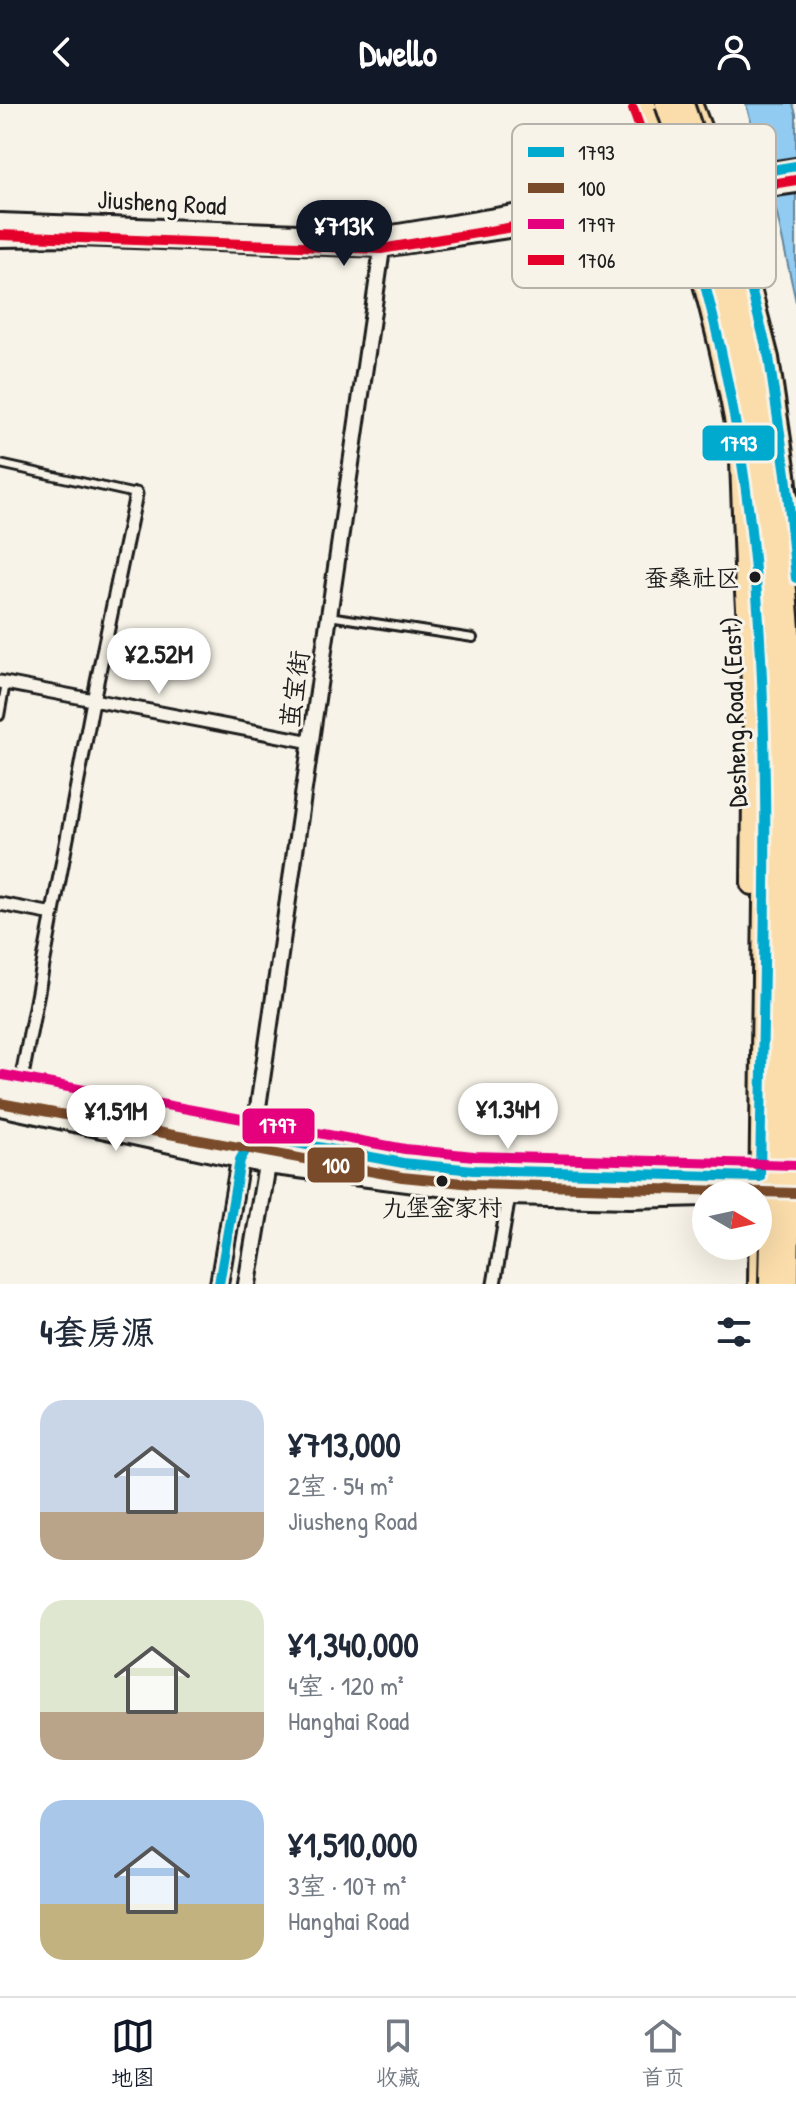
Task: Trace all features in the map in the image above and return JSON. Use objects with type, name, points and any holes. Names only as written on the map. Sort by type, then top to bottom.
[{"type":"highway","points":[[666,104],[673,124]]},
{"type":"highway","points":[[683,104],[690,124]]},
{"type":"highway","points":[[719,288],[754,471],[773,661],[777,932],[770,1284]]},
{"type":"highway","points":[[737,288],[796,531]]},
{"type":"highway","points":[[758,382],[773,472],[793,691],[796,804],[788,1284]]},
{"type":"highway","points":[[741,397],[742,553],[754,712],[752,884]]},
{"type":"main road","name":"Desheng Road (East)","points":[[646,104],[653,124]]},
{"type":"main road","points":[[692,104],[700,124]]},
{"type":"main road","name":"Desheng Road (East)","points":[[704,288],[719,346],[740,454],[754,559],[763,716],[764,823],[759,1180]]},
{"type":"main road","points":[[751,288],[769,358],[786,474],[796,578]]},
{"type":"main road","points":[[752,884],[751,1156],[757,1180]]},
{"type":"main road","points":[[0,1089],[403,1163],[692,1182]]},
{"type":"main road","points":[[0,1107],[267,1165],[509,1196],[692,1197]]},
{"type":"main road","points":[[219,1284],[240,1160],[254,1135]]},
{"type":"main road","points":[[247,1284],[267,1165],[254,1135]]},
{"type":"main road","points":[[772,1184],[796,1179]]},
{"type":"main road","points":[[772,1190],[796,1196]]},
{"type":"main road","name":"Desheng Road (East)","points":[[758,1260],[758,1284]]},
{"type":"street","name":"Jiusheng Road","points":[[776,169],[796,166]]},
{"type":"street","name":"Jiusheng Road","points":[[776,188],[796,185]]},
{"type":"street","name":"Jiusheng Road","points":[[0,221],[380,235],[512,217]]},
{"type":"street","name":"Jiusheng Road","points":[[0,239],[77,238],[311,249],[382,249],[512,225]]},
{"type":"street","name":"茧宝街","points":[[254,1135],[382,249]]},
{"type":"street","points":[[19,1092],[93,701],[136,494]]},
{"type":"street","points":[[3,682],[311,742]]},
{"type":"street","points":[[0,904],[53,914]]},
{"type":"street","points":[[494,1284],[509,1196]]},
{"type":"lane","points":[[0,464],[136,494]]},
{"type":"lane","points":[[329,616],[473,638]]},
{"type":"lane","points":[[0,716],[3,682]]},
{"type":"water","points":[[746,104],[793,104],[796,114],[796,302],[776,210],[776,124],[752,124]]},
{"type":"transit line","name":"1706","points":[[633,109],[638,124]]},
{"type":"transit line","name":"1793","points":[[776,169],[796,166]]},
{"type":"transit line","name":"1706","points":[[776,183],[796,180]]},
{"type":"transit line","name":"1706","points":[[0,235],[381,249],[512,227]]},
{"type":"transit line","name":"1793","points":[[219,1284],[240,1160],[254,1135],[403,1163],[473,1170],[760,1177],[765,790],[760,636],[742,465],[706,288]]},
{"type":"transit line","name":"1793","points":[[751,288],[769,358],[786,474],[796,578]]},
{"type":"transit line","name":"1797","points":[[3,1075],[405,1149],[474,1156],[796,1165]]},
{"type":"transit line","name":"100","points":[[0,1103],[402,1177],[473,1184],[796,1193]]},
{"type":"place","name":"蚕桑社区","points":[[755,577]]},
{"type":"place","name":"九堡金家村","points":[[442,1181]]}]
